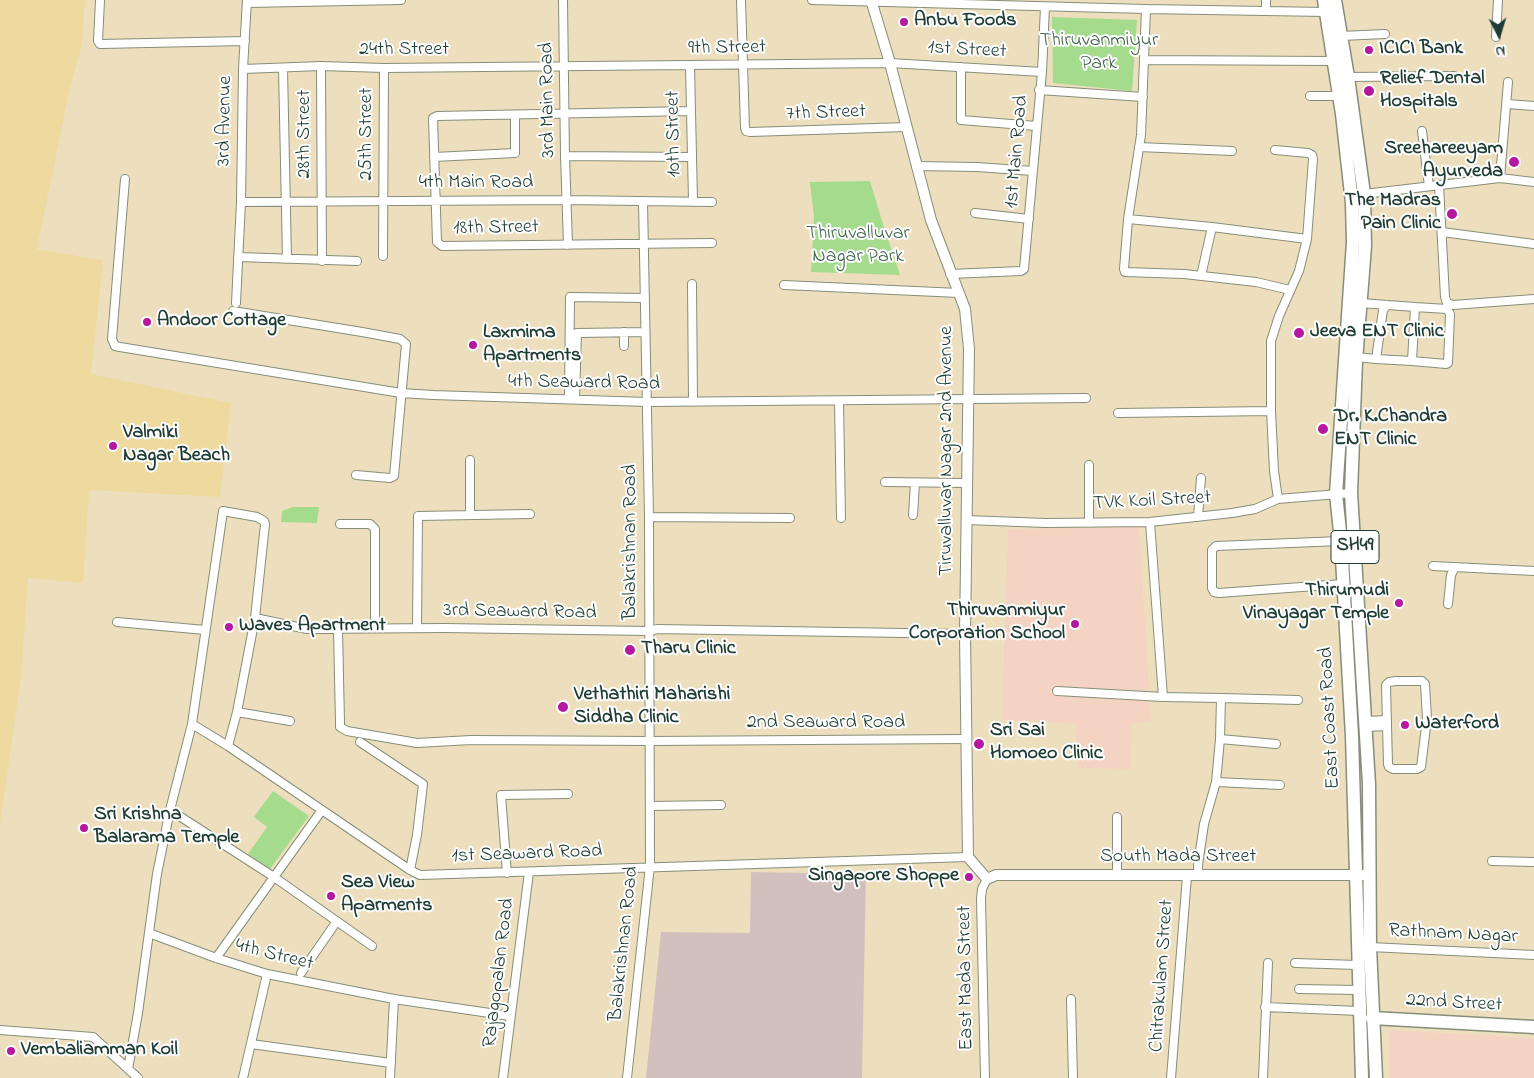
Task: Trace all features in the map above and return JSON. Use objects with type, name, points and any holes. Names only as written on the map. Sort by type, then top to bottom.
[{"type":"main road","name":"East Coast Road","points":[[1330,5],[1341,36],[1364,194],[1365,246],[1356,357],[1351,493],[1369,784],[1372,1018]]},
{"type":"main road","name":"East Coast Road","points":[[1330,5],[1333,61],[1350,174],[1353,242],[1336,494],[1341,541],[1352,736],[1358,1011],[1362,1076]]},
{"type":"main road","name":"22nd Street","points":[[1372,1018],[1534,1027]]},
{"type":"main road","name":"SH49","points":[[1372,1018],[1376,1077]]},
{"type":"main road","points":[[1362,1076],[1376,1077]]},
{"type":"street","points":[[100,0],[98,41],[100,44],[245,41]]},
{"type":"street","points":[[247,1],[401,0]]},
{"type":"street","name":"3rd Main Road","points":[[564,0],[565,156],[568,245]]},
{"type":"street","points":[[741,0],[744,65]]},
{"type":"street","points":[[812,0],[959,2],[1045,6],[1132,4],[1146,9],[1266,11],[1330,5]]},
{"type":"street","points":[[1266,0],[1266,11]]},
{"type":"street","points":[[1496,37],[1498,0]]},
{"type":"street","name":"3rd Avenue","points":[[236,303],[241,202],[243,69],[247,1]]},
{"type":"street","name":"Tiruvalluvar Nagar 2nd Avenue","points":[[871,1],[890,63],[931,220],[950,274],[965,309],[969,349],[965,634],[968,857]]},
{"type":"street","name":"1st Main Road","points":[[950,274],[1023,270],[1042,72],[1045,6]]},
{"type":"street","points":[[1146,9],[1139,147],[1128,219],[1124,269],[1128,272],[1201,276],[1256,282],[1290,290]]},
{"type":"street","points":[[1341,36],[1385,34]]},
{"type":"street","points":[[1144,60],[1333,61]]},
{"type":"street","name":"9th Street","points":[[565,66],[890,63]]},
{"type":"street","name":"1st Street","points":[[890,63],[1042,72]]},
{"type":"street","name":"7th Street","points":[[744,65],[746,131],[907,127]]},
{"type":"street","name":"24th Street","points":[[243,69],[321,66],[384,68],[565,66]]},
{"type":"street","name":"28th Street","points":[[321,66],[322,260]]},
{"type":"street","name":"10th Street","points":[[690,66],[693,201]]},
{"type":"street","points":[[961,67],[961,120],[1036,126]]},
{"type":"street","points":[[283,68],[287,259]]},
{"type":"street","name":"25th Street","points":[[383,256],[384,68]]},
{"type":"street","points":[[1348,76],[1454,76]]},
{"type":"street","points":[[1500,178],[1508,82]]},
{"type":"street","points":[[1039,90],[1143,97]]},
{"type":"street","points":[[1310,96],[1339,96]]},
{"type":"street","points":[[1507,104],[1534,106]]},
{"type":"street","points":[[436,201],[433,118],[437,116],[565,115],[691,111]]},
{"type":"street","points":[[434,157],[516,153],[515,115]]},
{"type":"street","points":[[1422,131],[1429,186]]},
{"type":"street","points":[[1139,147],[1232,151]]},
{"type":"street","points":[[1274,150],[1312,155],[1307,240],[1299,271],[1279,316],[1271,341],[1271,411],[1274,471],[1278,499]]},
{"type":"street","points":[[565,156],[692,156]]},
{"type":"street","points":[[916,166],[1033,170]]},
{"type":"street","points":[[1364,194],[1500,178],[1534,182]]},
{"type":"street","name":"4th Seaward Road","points":[[125,179],[112,339],[113,343],[120,347],[401,392],[507,398],[647,402],[1086,398]]},
{"type":"street","points":[[1439,185],[1445,297],[1447,303],[1453,305],[1534,300]]},
{"type":"street","name":"4th Main Road","points":[[241,202],[567,200],[712,202]]},
{"type":"street","name":"18th Street","points":[[436,201],[437,242],[439,246],[568,245]]},
{"type":"street","name":"Balakrishnan Road","points":[[627,1078],[650,866],[649,516],[643,201]]},
{"type":"street","points":[[975,213],[1029,219]]},
{"type":"street","points":[[1128,219],[1212,227],[1307,240]]},
{"type":"street","points":[[1201,276],[1212,227]]},
{"type":"street","points":[[1442,232],[1534,244]]},
{"type":"street","points":[[568,245],[712,243]]},
{"type":"street","points":[[238,257],[357,261]]},
{"type":"street","points":[[692,284],[693,401]]},
{"type":"street","points":[[784,285],[959,293]]},
{"type":"street","points":[[572,399],[570,297],[645,298]]},
{"type":"street","points":[[1356,357],[1446,364],[1449,360],[1450,314],[1447,309],[1360,303]]},
{"type":"street","points":[[1376,359],[1383,310],[1387,305]]},
{"type":"street","points":[[1412,361],[1415,307]]},
{"type":"street","points":[[233,311],[362,332],[404,341],[406,348],[394,477],[356,475]]},
{"type":"street","points":[[624,332],[624,346]]},
{"type":"street","points":[[572,399],[577,333],[645,332]]},
{"type":"street","points":[[839,401],[841,518]]},
{"type":"street","points":[[1118,413],[1271,411]]},
{"type":"street","points":[[470,460],[470,514]]},
{"type":"street","points":[[1089,466],[1089,523]]},
{"type":"street","points":[[1198,517],[1201,478]]},
{"type":"street","points":[[885,482],[967,483]]},
{"type":"street","points":[[914,515],[915,483]]},
{"type":"street","name":"TVK Koil Street","points":[[966,520],[1089,523],[1150,522],[1255,509],[1278,499],[1351,493]]},
{"type":"street","points":[[128,1069],[138,1013],[157,874],[170,810],[192,724],[224,511],[257,517],[264,521],[265,524],[255,618],[237,712],[228,746]]},
{"type":"street","points":[[417,628],[417,517],[422,515],[530,514]]},
{"type":"street","points":[[649,516],[790,518]]},
{"type":"street","points":[[1150,522],[1163,696]]},
{"type":"street","points":[[340,524],[370,524],[375,528],[375,628]]},
{"type":"street","points":[[1341,541],[1213,547],[1212,588],[1214,592],[1219,593],[1343,584]]},
{"type":"street","points":[[1433,566],[1534,571]]},
{"type":"street","points":[[1448,604],[1451,575],[1454,567]]},
{"type":"street","name":"3rd Seaward Road","points":[[255,618],[307,629],[417,628],[649,631],[657,629],[965,634]]},
{"type":"street","points":[[117,622],[205,630]]},
{"type":"street","name":"2nd Seaward Road","points":[[338,629],[340,727],[347,731],[417,743],[471,740],[966,739]]},
{"type":"street","points":[[1396,681],[1422,681],[1425,684],[1427,719],[1421,767],[1417,769],[1393,769],[1389,767],[1387,723],[1386,685],[1389,682],[1396,681]]},
{"type":"street","points":[[1057,691],[1298,700]]},
{"type":"street","name":"Chitrakulam Street","points":[[1171,1078],[1192,876],[1198,865],[1204,824],[1216,782],[1221,698]]},
{"type":"street","points":[[237,712],[290,721]]},
{"type":"street","points":[[1366,724],[1387,723]]},
{"type":"street","name":"1st Seaward Road","points":[[192,724],[228,746],[420,875],[968,857]]},
{"type":"street","points":[[1220,739],[1276,744]]},
{"type":"street","points":[[360,742],[423,784],[417,835],[410,870]]},
{"type":"street","points":[[1216,782],[1280,785]]},
{"type":"street","points":[[506,873],[501,795],[568,794]]},
{"type":"street","points":[[650,806],[721,805]]},
{"type":"street","points":[[170,810],[274,877],[372,946]]},
{"type":"street","points":[[216,958],[322,810]]},
{"type":"street","points":[[1117,817],[1117,875]]},
{"type":"street","points":[[968,857],[987,879]]},
{"type":"street","points":[[1492,861],[1534,862]]},
{"type":"street","name":"Rajagopalan Road","points":[[503,1078],[529,872]]},
{"type":"street","name":"South Mada Street","points":[[987,879],[996,875],[1370,875]]},
{"type":"street","name":"East Mada Street","points":[[985,1078],[981,899],[982,889],[987,879]]},
{"type":"street","points":[[301,973],[337,921]]},
{"type":"street","name":"4th Street","points":[[149,933],[216,958],[267,974],[394,999],[510,1016]]},
{"type":"street","name":"Rathnam Nagar","points":[[1370,947],[1534,955]]},
{"type":"street","points":[[1262,1078],[1268,963]]},
{"type":"street","points":[[1295,963],[1357,965]]},
{"type":"street","points":[[243,1078],[267,974]]},
{"type":"street","points":[[1299,989],[1358,990]]},
{"type":"street","points":[[390,1078],[394,999]]},
{"type":"street","points":[[1071,999],[1073,1078]]},
{"type":"street","points":[[1265,1007],[1358,1011]]},
{"type":"street","points":[[0,1030],[93,1037],[138,1078]]},
{"type":"street","points":[[251,1044],[391,1063]]},
{"type":"shaded area","name":"Thiruvanmiyur Corporation School","points":[[1139,527],[1151,721],[1132,724],[1131,769],[1077,768],[1076,724],[1002,720],[1008,529]]},
{"type":"shaded area","points":[[751,872],[866,874],[862,1078],[646,1078],[661,932],[750,933]]},
{"type":"shaded area","points":[[1389,1030],[1534,1038],[1534,1078],[1389,1078]]},
{"type":"green space","name":"Thiruvanmiyur Park","points":[[1052,17],[1137,20],[1132,91],[1053,83]]},
{"type":"green space","name":"Thiruvalluvar Nagar Park","points":[[870,181],[900,275],[811,272],[814,217],[810,182]]},
{"type":"green space","points":[[293,507],[319,507],[317,523],[281,522],[282,511]]},
{"type":"green space","points":[[273,791],[309,816],[270,869],[248,854],[267,827],[254,817]]},
{"type":"sand","name":"Valmiki Nagar Beach","points":[[0,0],[85,0],[82,45],[69,92],[37,249],[103,260],[91,374],[231,403],[220,497],[89,490],[83,583],[28,578],[21,677],[0,824]]},
{"type":"place","name":"Anbu Foods","points":[[904,22]]},
{"type":"place","name":"ICICI Bank","points":[[1369,50]]},
{"type":"place","name":"Relief Dental Hospitals","points":[[1369,91]]},
{"type":"place","name":"Sreehareeyam Ayurveda","points":[[1514,162]]},
{"type":"place","name":"The Madras Pain Clinic","points":[[1452,214]]},
{"type":"place","name":"Andoor Cottage","points":[[147,322]]},
{"type":"place","name":"Jeeva ENT Clinic","points":[[1299,333]]},
{"type":"place","name":"Laxmima Apartments","points":[[473,345]]},
{"type":"place","name":"Dr. K.Chandra ENT Clinic","points":[[1323,429]]},
{"type":"place","name":"Valmiki Nagar Beach","points":[[113,446]]},
{"type":"place","name":"Thirumudi Vinayagar Temple","points":[[1399,603]]},
{"type":"place","name":"Thiruvanmiyur Corporation School","points":[[1075,624]]},
{"type":"place","name":"Waves Apartment","points":[[229,627]]},
{"type":"place","name":"Tharu Clinic","points":[[630,650]]},
{"type":"place","name":"Vethathiri Maharishi Siddha Clinic","points":[[563,707]]},
{"type":"place","name":"Waterford","points":[[1405,725]]},
{"type":"place","name":"Sri Sai Homoeo Clinic","points":[[979,744]]},
{"type":"place","name":"Sri Krishna Balarama Temple","points":[[84,828]]},
{"type":"place","name":"Singapore Shoppe","points":[[969,877]]},
{"type":"place","name":"Sea View Aparments","points":[[331,896]]},
{"type":"place","name":"Vembaliamman Koil","points":[[11,1051]]}]
